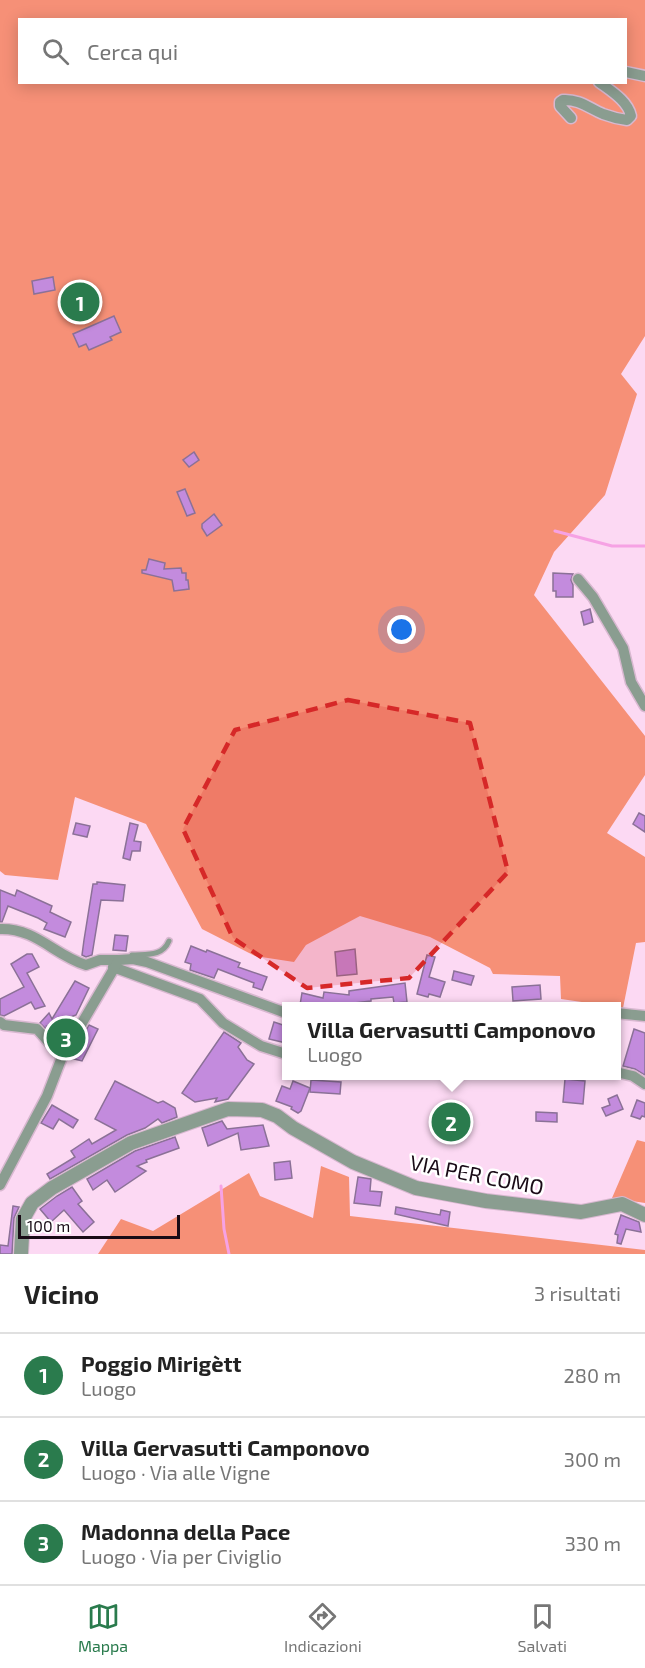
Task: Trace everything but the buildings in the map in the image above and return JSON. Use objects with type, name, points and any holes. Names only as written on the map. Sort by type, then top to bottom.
[{"type":"street","points":[[627,72],[645,76]]},
{"type":"street","points":[[571,118],[560,106],[563,100],[579,102],[616,118],[627,120],[631,116],[625,104],[601,84]]},
{"type":"street","points":[[578,579],[593,597],[622,648],[631,682],[645,706]]},
{"type":"street","points":[[0,929],[26,932],[73,961],[86,965],[100,960],[116,964],[200,999],[223,1023],[261,1046],[282,1053]]},
{"type":"street","points":[[0,1185],[47,1096],[62,1057],[116,964],[133,959],[147,962],[282,1012]]},
{"type":"street","points":[[621,1014],[645,1016]]},
{"type":"street","points":[[0,1022],[4,1025],[37,1029],[62,1057]]},
{"type":"street","points":[[621,1073],[633,1076],[645,1084]]},
{"type":"street","name":"VIA PER COMO","points":[[21,1254],[23,1219],[32,1203],[52,1188],[131,1143],[217,1113],[237,1109],[262,1110],[277,1116],[293,1128],[353,1162],[416,1188],[486,1201],[581,1212],[622,1204],[645,1215]]},
{"type":"lane","points":[[116,964],[133,955],[157,954],[169,940]]},
{"type":"highlighted area","points":[[348,700],[470,723],[508,872],[409,978],[307,988],[233,938],[183,829],[235,730]]},
{"type":"shaded area","points":[[0,0],[645,0],[645,336],[621,374],[637,394],[605,495],[554,552],[534,595],[645,736],[645,775],[607,833],[645,857],[645,942],[636,943],[623,1008],[621,1008],[621,1002],[582,1002],[561,999],[560,976],[493,974],[490,968],[430,937],[360,916],[306,945],[294,962],[255,956],[202,929],[146,824],[75,797],[58,880],[5,875],[0,871]]},
{"type":"shaded area","points":[[637,1140],[645,1142],[645,1203],[612,1198]]},
{"type":"shaded area","points":[[321,1166],[349,1177],[350,1216],[645,1250],[645,1254],[98,1254],[121,1219],[153,1231],[249,1173],[260,1196],[313,1218]]},
{"type":"waterway","points":[[555,531],[612,546],[645,546]]},
{"type":"waterway","points":[[221,1186],[224,1229],[229,1254]]},
{"type":"place","name":"Poggio Mirigètt","points":[[80,302]]},
{"type":"place","name":"Madonna della Pace","points":[[66,1038]]},
{"type":"place","name":"Villa Gervasutti Camponovo","points":[[451,1122]]}]
